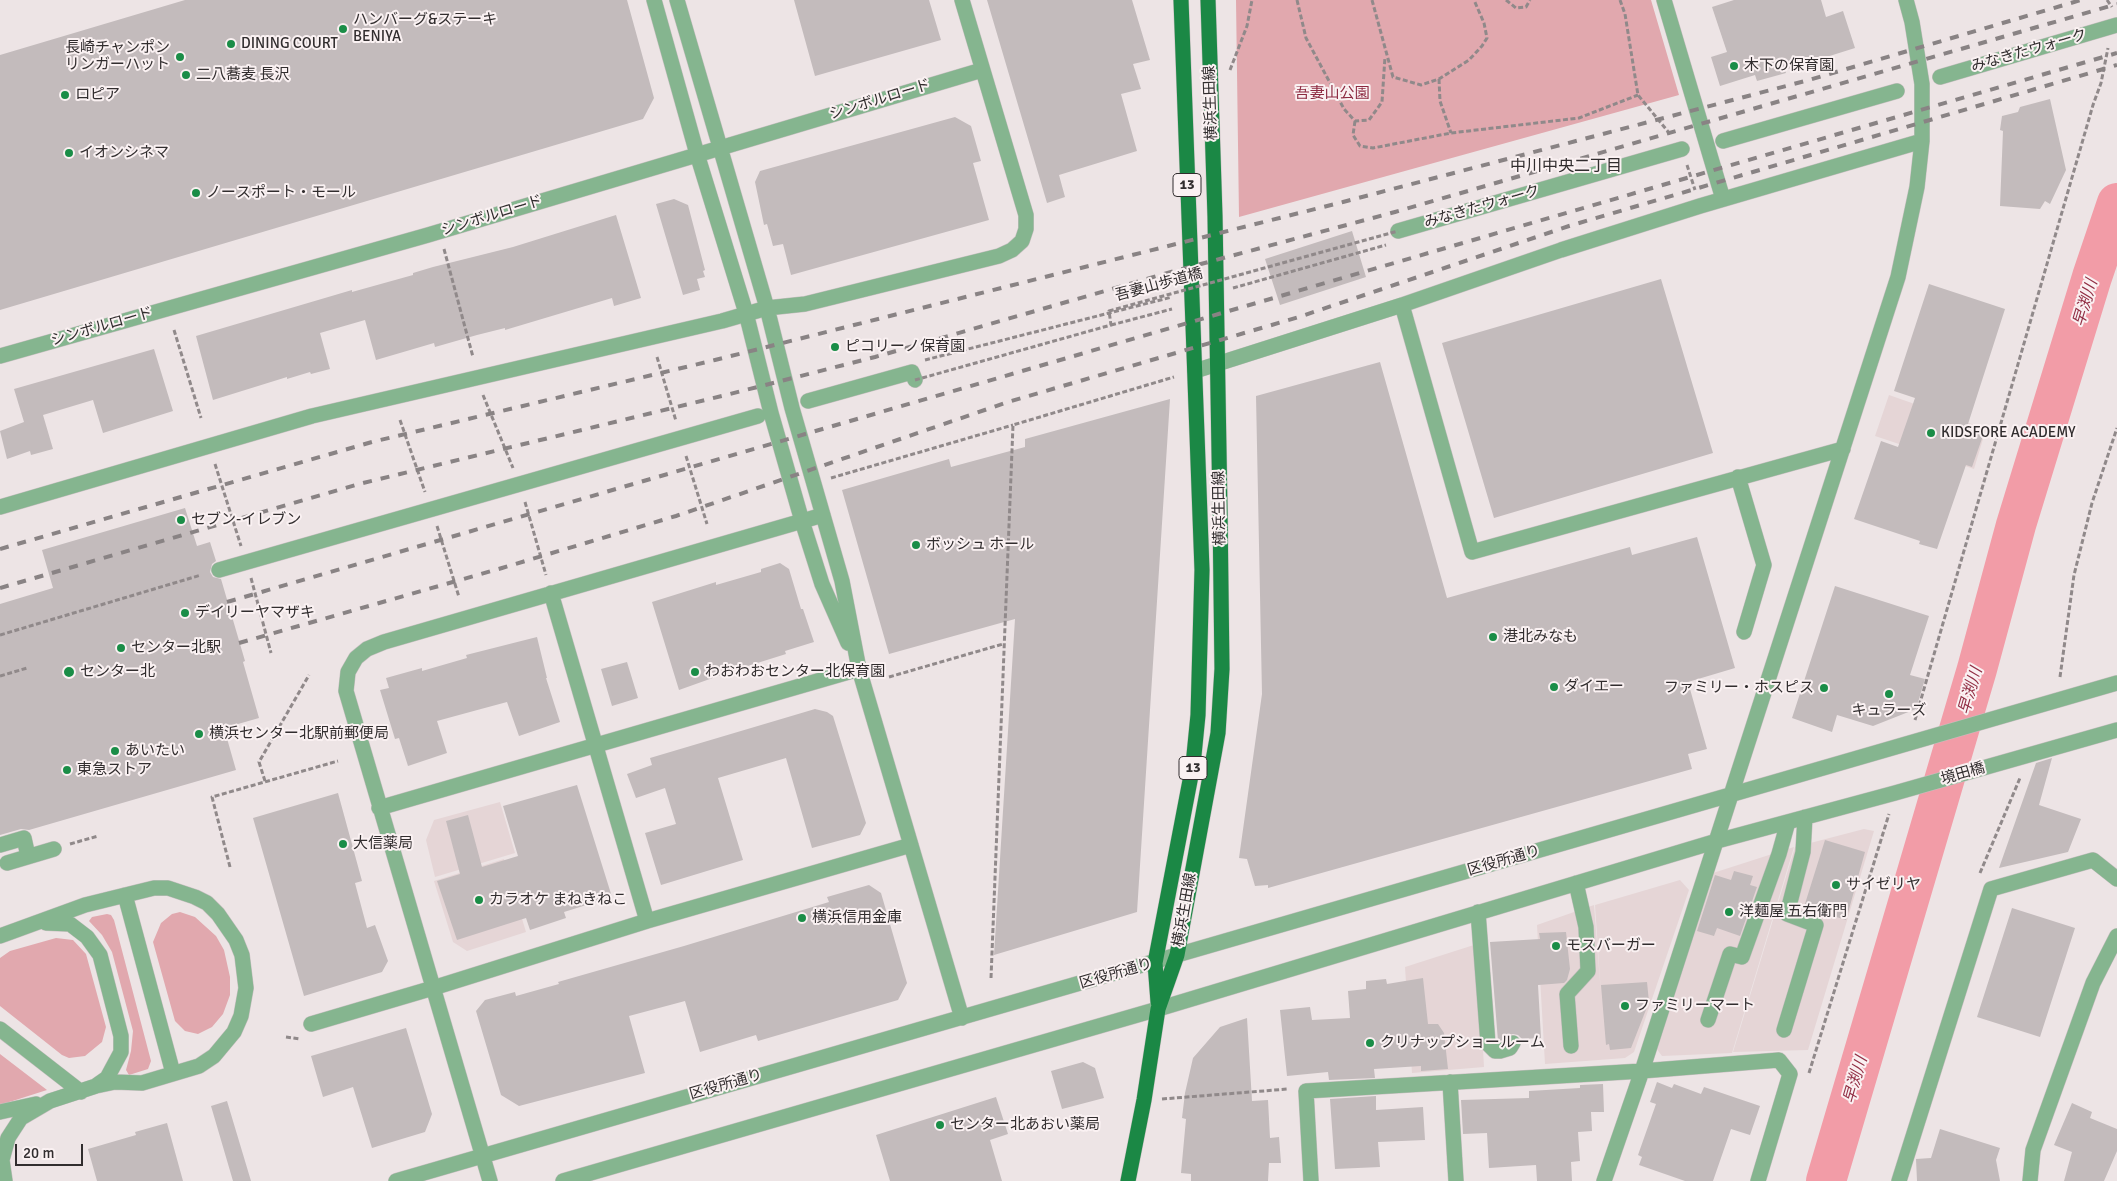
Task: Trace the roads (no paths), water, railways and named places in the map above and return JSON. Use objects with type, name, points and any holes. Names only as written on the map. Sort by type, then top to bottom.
[{"type":"main road","name":"横浜生田線","points":[[1158,1009],[1155,963],[1193,765],[1198,715],[1202,570],[1181,0]]},
{"type":"main road","name":"横浜生田線","points":[[1128,1181],[1144,1100],[1158,1009],[1177,955],[1218,733],[1222,669],[1218,364],[1208,0]]},
{"type":"street","points":[[654,0],[697,154],[746,314],[771,413],[802,521],[822,584],[859,669]]},
{"type":"street","points":[[677,0],[718,148],[767,308],[792,408],[842,581],[859,669],[962,1018]]},
{"type":"street","points":[[0,507],[312,416],[767,308],[804,304],[999,256],[1012,250],[1022,241],[1026,229],[1026,215],[962,0]]},
{"type":"street","points":[[1664,0],[1723,199]]},
{"type":"street","points":[[1604,1181],[1717,841],[1898,277],[1917,187],[1922,141],[1922,84],[1912,22],[1906,0]]},
{"type":"street","name":"みなきたウォーク","points":[[1940,77],[2114,26]]},
{"type":"street","name":"シンボルロード","points":[[0,356],[428,235],[982,70]]},
{"type":"street","points":[[1723,141],[1897,91]]},
{"type":"street","points":[[1195,371],[1402,306],[1562,250],[1723,199],[1922,141]]},
{"type":"street","name":"みなきたウォーク","points":[[1403,229],[1682,149]]},
{"type":"street","points":[[1402,306],[1472,552],[1843,448]]},
{"type":"street","points":[[808,401],[913,376]]},
{"type":"street","points":[[214,571],[758,416]]},
{"type":"street","points":[[1738,477],[1764,565],[1744,632]]},
{"type":"street","points":[[490,1181],[346,691],[348,672],[356,658],[367,649],[384,642],[823,515]]},
{"type":"street","points":[[551,593],[647,921]]},
{"type":"street","points":[[379,808],[859,669]]},
{"type":"street","name":"区役所通り","points":[[396,1181],[1155,963],[2031,706],[2117,683]]},
{"type":"street","name":"境田橋","points":[[1805,817],[2117,730]]},
{"type":"street","points":[[563,1181],[1158,1009],[1717,841],[1805,817],[1803,852],[1786,914],[1816,925],[1784,1030]]},
{"type":"street","points":[[1708,1020],[1730,954],[1742,957],[1780,854],[1788,822]]},
{"type":"street","points":[[0,845],[24,838],[28,856]]},
{"type":"street","points":[[311,1024],[647,921],[911,845]]},
{"type":"street","points":[[7,863],[54,849]]},
{"type":"street","points":[[1898,1181],[1990,889],[2093,860],[2117,879]]},
{"type":"street","points":[[1571,1046],[1567,994],[1588,970],[1586,927],[1576,883]]},
{"type":"street","points":[[0,936],[85,905],[154,888],[168,888],[195,896],[218,914],[236,940],[242,955],[246,988],[241,1016],[234,1032],[214,1056],[199,1066],[142,1083],[115,1082],[50,1101],[0,1112]]},
{"type":"street","points":[[125,895],[173,1073]]},
{"type":"street","points":[[1478,912],[1488,1044],[1495,1051],[1500,1052],[1510,1048],[1513,1043]]},
{"type":"street","points":[[32,925],[51,922],[70,924],[87,937],[100,955],[121,1036],[121,1052],[107,1078],[96,1086]]},
{"type":"street","points":[[2030,1181],[2033,1150],[2093,982],[2117,936]]},
{"type":"street","points":[[0,1029],[81,1092]]},
{"type":"street","points":[[1311,1181],[1306,1091],[1642,1071],[1779,1060],[1790,1074],[1758,1181]]},
{"type":"street","points":[[1450,1082],[1456,1181]]},
{"type":"street","points":[[5,1181],[2,1160],[8,1138],[21,1118],[50,1101]]},
{"type":"waterway","name":"早渕川","points":[[1826,1181],[1977,669],[2016,525],[2092,277],[2117,203]]},
{"type":"railway","points":[[0,549],[372,442],[715,360],[1343,202],[1809,80],[2081,0]]},
{"type":"railway","points":[[0,588],[359,484],[875,357],[1171,272],[1395,212],[2117,4]]},
{"type":"railway","points":[[227,602],[2117,53]]},
{"type":"railway","points":[[239,643],[676,516],[1008,402],[1299,317],[1569,226],[2117,65]]},
{"type":"place","name":"ハンバーグ&ステーキ BENIYA","points":[[343,29]]},
{"type":"place","name":"DINING COURT","points":[[231,44]]},
{"type":"place","name":"長崎チャンポン リンガーハット","points":[[180,57]]},
{"type":"place","name":"木下の保育園","points":[[1734,66]]},
{"type":"place","name":"二八蕎麦 長沢","points":[[186,75]]},
{"type":"place","name":"ロピア","points":[[65,95]]},
{"type":"place","name":"イオンシネマ","points":[[69,153]]},
{"type":"place","name":"ノースポート・モール","points":[[196,193]]},
{"type":"place","name":"ピコリーノ保育園","points":[[835,347]]},
{"type":"place","name":"KIDSFORE ACADEMY","points":[[1931,433]]},
{"type":"place","name":"セブン-イレブン","points":[[181,520]]},
{"type":"place","name":"ボッシュ ホール","points":[[916,545]]},
{"type":"place","name":"デイリーヤマザキ","points":[[185,613]]},
{"type":"place","name":"港北みなも","points":[[1493,637]]},
{"type":"place","name":"センター北駅","points":[[121,648]]},
{"type":"place","name":"センター北","points":[[69,672]]},
{"type":"place","name":"わおわおセンター北保育園","points":[[695,672]]},
{"type":"place","name":"ダイエー","points":[[1554,687]]},
{"type":"place","name":"ファミリー・ホスピス","points":[[1824,688]]},
{"type":"place","name":"キュラーズ","points":[[1889,694]]},
{"type":"place","name":"横浜センター北駅前郵便局","points":[[199,734]]},
{"type":"place","name":"あいたい","points":[[115,751]]},
{"type":"place","name":"東急ストア","points":[[67,770]]},
{"type":"place","name":"大信薬局","points":[[343,844]]},
{"type":"place","name":"サイゼリヤ","points":[[1836,885]]},
{"type":"place","name":"カラオケ まねきねこ","points":[[479,900]]},
{"type":"place","name":"洋麺屋 五右衛門","points":[[1729,912]]},
{"type":"place","name":"横浜信用金庫","points":[[802,918]]},
{"type":"place","name":"モスバーガー","points":[[1556,946]]},
{"type":"place","name":"ファミリーマート","points":[[1625,1006]]},
{"type":"place","name":"クリナップショールーム","points":[[1370,1043]]},
{"type":"place","name":"センター北あおい薬局","points":[[940,1125]]},
{"type":"district","name":"中川中央二丁目","points":[[1566,167]]},
{"type":"park label","name":"吾妻山公園","points":[[1332,94]]}]
